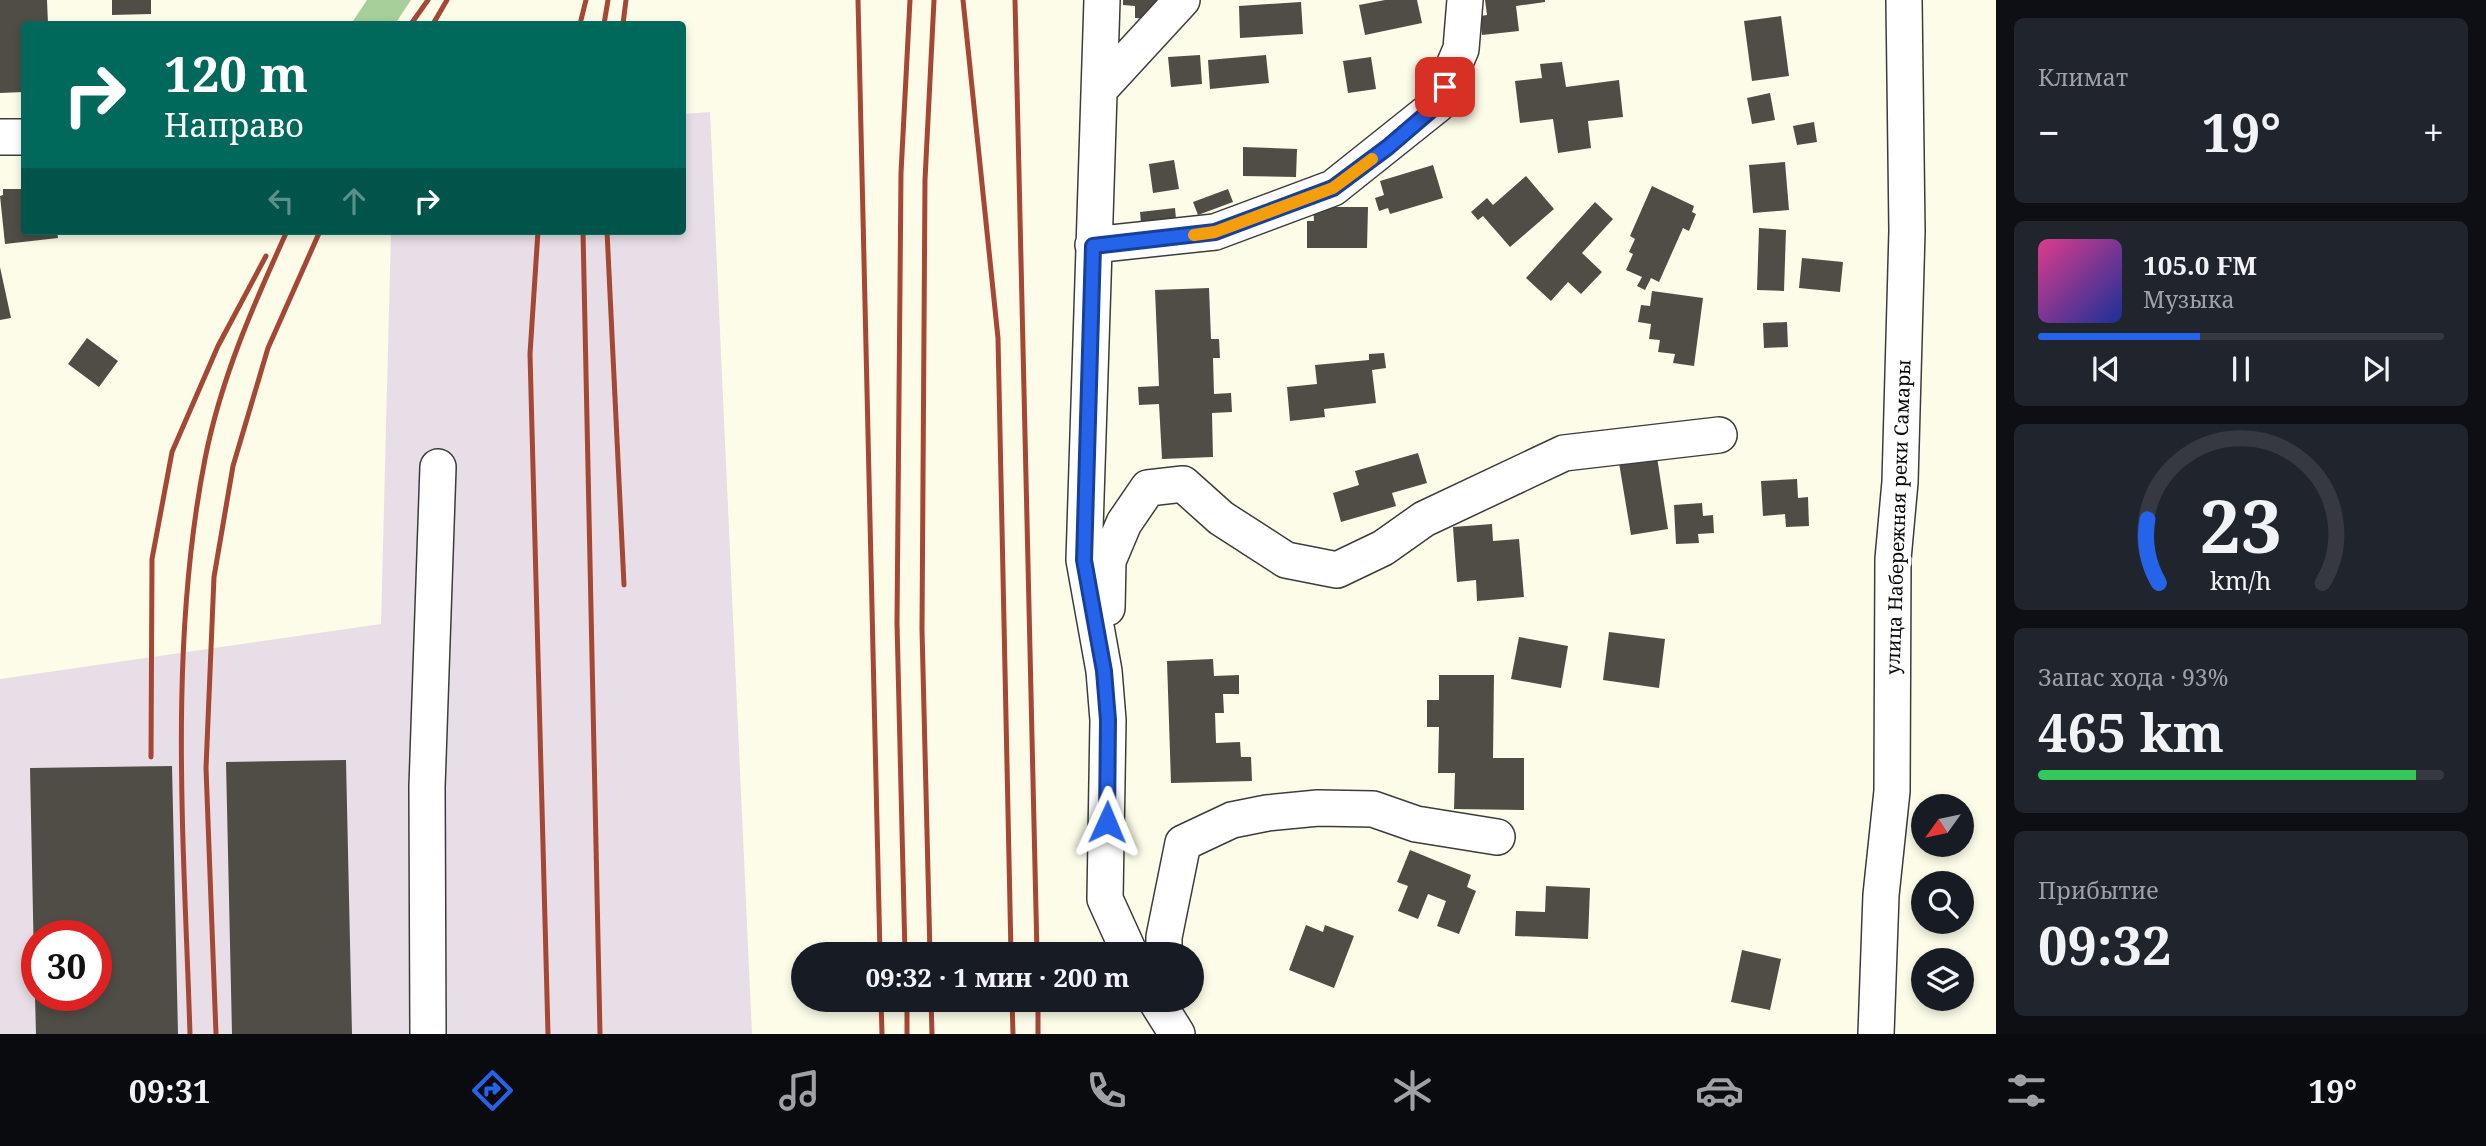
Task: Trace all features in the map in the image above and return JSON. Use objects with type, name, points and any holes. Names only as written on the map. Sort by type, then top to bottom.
[{"type":"street","points":[[1102,0],[1084,560],[1104,671],[1108,720],[1105,898],[1125,942]]},
{"type":"street","points":[[1100,89],[1182,0]]},
{"type":"street","points":[[1093,246],[1215,232],[1333,188],[1388,147],[1437,105],[1461,49],[1465,0]]},
{"type":"street","name":"улица Набережная реки Самары","points":[[1875,1034],[1881,895],[1892,791],[1893,559],[1900,482],[1908,231],[1904,0]]},
{"type":"street","points":[[0,137],[21,136]]},
{"type":"street","points":[[1104,671],[1108,561],[1124,523],[1148,488],[1183,484],[1222,519],[1286,559],[1337,570],[1383,548],[1424,519],[1564,453],[1719,435]]},
{"type":"street","points":[[428,1034],[427,787],[438,467]]},
{"type":"street","points":[[1164,942],[1183,843],[1232,820],[1318,808],[1373,809],[1416,824],[1497,837]]},
{"type":"shaded area","points":[[710,112],[752,1034],[0,1034],[0,679],[381,624],[391,235],[686,235],[686,114]]},
{"type":"green space","points":[[367,0],[411,0],[397,21],[353,21]]},
{"type":"building","points":[[0,0],[47,0],[48,21],[21,21],[21,92],[0,93]]},
{"type":"building","points":[[112,0],[151,0],[151,14],[112,15]]},
{"type":"building","points":[[1123,0],[1163,0],[1153,19],[1135,18],[1135,6],[1123,5]]},
{"type":"building","points":[[1385,0],[1417,0],[1422,23],[1365,35],[1359,5]]},
{"type":"building","points":[[1485,0],[1545,2],[1516,6],[1519,31],[1482,35],[1480,16],[1487,15]]},
{"type":"building","points":[[1301,2],[1303,34],[1240,38],[1239,6]]},
{"type":"building","points":[[1781,16],[1789,76],[1752,81],[1744,21]]},
{"type":"building","points":[[1200,55],[1202,84],[1171,87],[1168,57]]},
{"type":"building","points":[[1266,55],[1269,83],[1210,89],[1208,60]]},
{"type":"building","points":[[1371,57],[1376,89],[1348,93],[1343,61]]},
{"type":"building","points":[[1562,62],[1566,87],[1619,80],[1623,117],[1588,121],[1591,148],[1558,153],[1553,119],[1520,123],[1515,81],[1542,78],[1540,64]]},
{"type":"building","points":[[1770,93],[1775,120],[1752,124],[1747,98]]},
{"type":"building","points":[[1814,122],[1817,142],[1797,145],[1793,126]]},
{"type":"building","points":[[1243,147],[1297,149],[1296,177],[1243,176]]},
{"type":"building","points":[[1174,160],[1179,189],[1153,193],[1149,164]]},
{"type":"building","points":[[1785,162],[1789,210],[1753,213],[1749,165]]},
{"type":"building","points":[[1433,165],[1443,198],[1390,214],[1388,208],[1379,211],[1375,198],[1384,195],[1380,181]]},
{"type":"building","points":[[1526,176],[1554,209],[1510,247],[1483,216],[1478,220],[1471,212],[1487,198],[1493,205]]},
{"type":"building","points":[[1652,186],[1694,206],[1692,212],[1696,214],[1689,231],[1683,228],[1659,282],[1651,278],[1645,290],[1637,286],[1642,277],[1626,270],[1633,254],[1629,252],[1635,239],[1630,236]]},
{"type":"building","points":[[3,189],[21,189],[21,235],[58,235],[58,238],[5,244],[0,196],[3,195]]},
{"type":"building","points":[[1228,189],[1233,202],[1198,215],[1193,202]]},
{"type":"building","points":[[1595,202],[1613,219],[1582,253],[1602,272],[1581,294],[1568,282],[1551,301],[1526,278]]},
{"type":"building","points":[[1313,207],[1368,207],[1367,248],[1307,248],[1307,221],[1314,221]]},
{"type":"building","points":[[1175,208],[1176,219],[1141,223],[1140,212]]},
{"type":"building","points":[[1759,228],[1786,230],[1784,291],[1757,290]]},
{"type":"building","points":[[1802,258],[1843,262],[1840,292],[1799,288]]},
{"type":"building","points":[[0,267],[11,318],[0,320]]},
{"type":"building","points":[[1209,288],[1211,339],[1219,339],[1220,358],[1213,358],[1214,394],[1231,393],[1232,412],[1212,413],[1213,457],[1162,459],[1159,404],[1139,405],[1138,387],[1159,386],[1155,290]]},
{"type":"building","points":[[1652,291],[1703,298],[1694,366],[1673,363],[1675,354],[1658,352],[1660,340],[1649,339],[1651,324],[1638,322],[1641,305],[1650,306]]},
{"type":"building","points":[[1787,322],[1788,347],[1764,348],[1763,323]]},
{"type":"building","points":[[87,338],[118,361],[99,387],[68,364]]},
{"type":"building","points":[[1384,353],[1386,368],[1372,370],[1376,403],[1324,409],[1325,417],[1290,421],[1287,387],[1317,384],[1315,365],[1369,360],[1369,354]]},
{"type":"building","points":[[1418,453],[1427,483],[1392,493],[1396,506],[1341,522],[1333,493],[1359,485],[1355,471]]},
{"type":"building","points":[[1657,457],[1668,529],[1631,535],[1619,463]]},
{"type":"building","points":[[1797,479],[1798,498],[1808,497],[1809,526],[1786,527],[1785,514],[1763,516],[1761,481]]},
{"type":"building","points":[[1702,503],[1703,516],[1713,515],[1714,533],[1698,534],[1699,543],[1676,544],[1674,505]]},
{"type":"building","points":[[1492,524],[1493,541],[1519,539],[1524,597],[1477,601],[1476,580],[1457,582],[1453,527]]},
{"type":"building","points":[[1609,632],[1665,639],[1659,688],[1603,680]]},
{"type":"building","points":[[1519,637],[1568,646],[1561,688],[1511,679]]},
{"type":"building","points":[[1213,659],[1214,676],[1239,675],[1239,694],[1223,694],[1224,713],[1215,713],[1216,743],[1240,742],[1241,757],[1251,757],[1252,781],[1171,783],[1167,661]]},
{"type":"building","points":[[1439,675],[1494,675],[1493,758],[1524,758],[1524,810],[1454,809],[1455,773],[1438,773],[1439,727],[1427,727],[1427,700],[1439,700]]},
{"type":"building","points":[[346,760],[352,1034],[232,1034],[226,762]]},
{"type":"building","points":[[172,766],[178,1034],[36,1034],[35,1011],[112,1011],[112,920],[33,920],[30,768]]},
{"type":"building","points":[[1410,850],[1471,875],[1467,887],[1476,891],[1459,934],[1437,926],[1446,901],[1428,894],[1418,919],[1398,911],[1408,886],[1397,882]]},
{"type":"building","points":[[1546,886],[1590,888],[1588,939],[1515,936],[1516,911],[1545,912]]},
{"type":"building","points":[[1306,925],[1323,932],[1325,925],[1354,936],[1334,988],[1289,970]]},
{"type":"building","points":[[1742,950],[1781,959],[1770,1010],[1731,1002]]},
{"type":"railway","points":[[413,21],[428,0]]},
{"type":"railway","points":[[435,21],[447,0]]},
{"type":"railway","points":[[581,21],[586,0]]},
{"type":"railway","points":[[604,21],[608,0]]},
{"type":"railway","points":[[623,21],[626,0]]},
{"type":"railway","points":[[858,0],[880,942]]},
{"type":"railway","points":[[905,942],[897,623],[901,173],[910,0]]},
{"type":"railway","points":[[930,942],[922,629],[925,180],[934,0]]},
{"type":"railway","points":[[963,0],[998,338],[1011,942]]},
{"type":"railway","points":[[1015,0],[1037,942]]},
{"type":"railway","points":[[190,1034],[181,746],[182,674],[193,530],[205,459],[229,371],[285,235]]},
{"type":"railway","points":[[216,1034],[206,768],[214,577],[233,466],[268,348],[318,235]]},
{"type":"railway","points":[[538,235],[530,354],[548,1034]]},
{"type":"railway","points":[[583,235],[600,1034]]},
{"type":"railway","points":[[607,235],[624,585]]},
{"type":"railway","points":[[151,757],[152,559],[172,452],[218,346],[266,256]]},
{"type":"railway","points":[[881,1012],[882,1034]]},
{"type":"railway","points":[[907,1012],[907,1034]]},
{"type":"railway","points":[[931,1012],[932,1034]]},
{"type":"railway","points":[[1012,1012],[1013,1034]]},
{"type":"railway","points":[[1038,1012],[1038,1034]]},
{"type":"slow traffic","points":[[1194,235],[1215,232],[1333,188],[1372,159]]},
{"type":"route","points":[[1107,822],[1108,720],[1104,671],[1084,560],[1093,246],[1215,232],[1333,188],[1388,147],[1437,105],[1445,87]]}]
